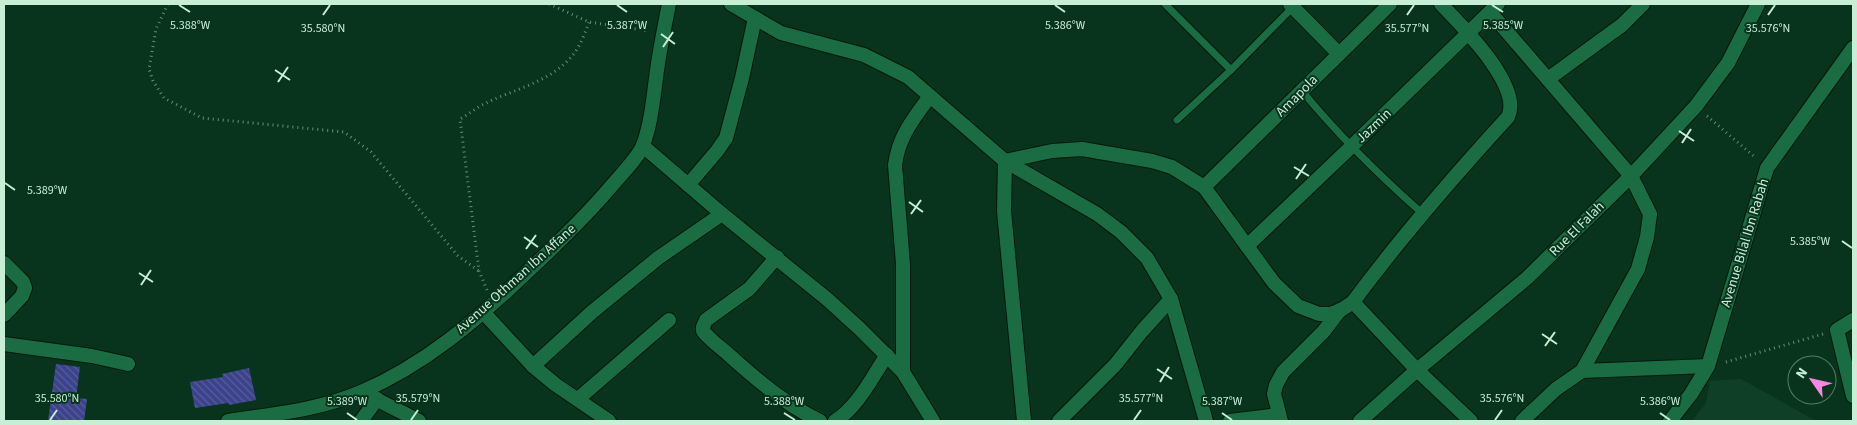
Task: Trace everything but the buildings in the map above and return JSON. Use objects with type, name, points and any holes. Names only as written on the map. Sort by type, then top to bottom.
[{"type":"street","name":"Avenue Othman Ibn Affane","points":[[228,421],[307,409],[333,403],[362,392],[399,373],[438,348],[488,308],[585,217],[643,146],[669,4]]},
{"type":"street","points":[[731,4],[781,33],[864,55],[908,77],[1004,161],[1097,214],[1121,232],[1147,258],[1171,299],[1206,421]]},
{"type":"street","name":"Amapola","points":[[1204,187],[1390,4]]},
{"type":"street","points":[[1004,161],[1052,151],[1082,149],[1152,161],[1172,167],[1204,187],[1274,283],[1298,306],[1319,314],[1330,314],[1353,302],[1422,214],[1508,117],[1512,104],[1499,73],[1469,33],[1441,4]]},
{"type":"street","points":[[1548,79],[1622,25],[1643,4]]},
{"type":"street","name":"Rue El Falah","points":[[1360,421],[1417,370],[1527,278],[1631,176],[1696,106],[1728,63],[1758,4]]},
{"type":"street","points":[[1291,5],[1340,54]]},
{"type":"street","points":[[1494,8],[1548,79],[1631,176],[1650,214],[1647,237],[1638,269],[1582,371],[1556,389],[1522,421]]},
{"type":"street","name":"Jazmin","points":[[1247,246],[1494,8]]},
{"type":"street","points":[[688,185],[726,138],[755,18]]},
{"type":"street","name":"Avenue Bilal Ibn Rabah","points":[[1670,421],[1691,394],[1708,366],[1767,168],[1853,48]]},
{"type":"street","points":[[903,372],[903,264],[895,165],[897,149],[905,131],[930,96]]},
{"type":"street","points":[[643,146],[722,214],[834,305],[887,355],[903,372],[933,421]]},
{"type":"street","points":[[1004,161],[1004,211],[1024,421]]},
{"type":"street","points":[[532,366],[592,312],[658,258],[722,214]]},
{"type":"street","points":[[777,258],[749,289],[706,320],[703,331],[803,418],[820,421]]},
{"type":"street","points":[[4,263],[23,282],[25,288],[22,296],[4,315]]},
{"type":"street","points":[[1059,421],[1115,365],[1171,299]]},
{"type":"street","points":[[1353,302],[1417,370],[1471,421]]},
{"type":"street","points":[[488,308],[532,366],[556,385],[609,421]]},
{"type":"street","points":[[1230,421],[1280,418],[1274,394],[1276,385],[1284,372],[1324,331],[1340,310]]},
{"type":"street","points":[[578,399],[670,320]]},
{"type":"street","points":[[1853,320],[1837,330],[1853,396]]},
{"type":"street","points":[[4,344],[92,356],[128,364]]},
{"type":"street","points":[[835,421],[853,406],[887,355]]},
{"type":"street","points":[[1582,371],[1708,366]]},
{"type":"street","points":[[362,392],[419,421]]},
{"type":"street","points":[[361,421],[377,399]]},
{"type":"lane","points":[[1165,4],[1231,70]]},
{"type":"lane","points":[[1178,120],[1231,70],[1291,5]]},
{"type":"lane","points":[[1302,91],[1324,118],[1380,176],[1422,214]]},
{"type":"path","points":[[168,4],[156,29],[149,69],[164,98],[202,118],[344,132],[371,152],[458,256],[479,271]]},
{"type":"path","points":[[548,4],[590,22],[664,33]]},
{"type":"path","points":[[488,308],[479,271],[460,119],[486,103],[551,74],[572,56],[590,22]]},
{"type":"path","points":[[1696,106],[1767,168]]},
{"type":"path","points":[[1708,366],[1837,330]]},
{"type":"shaded area","points":[[1741,379],[1816,421],[1692,421],[1706,403],[1710,381]]}]
